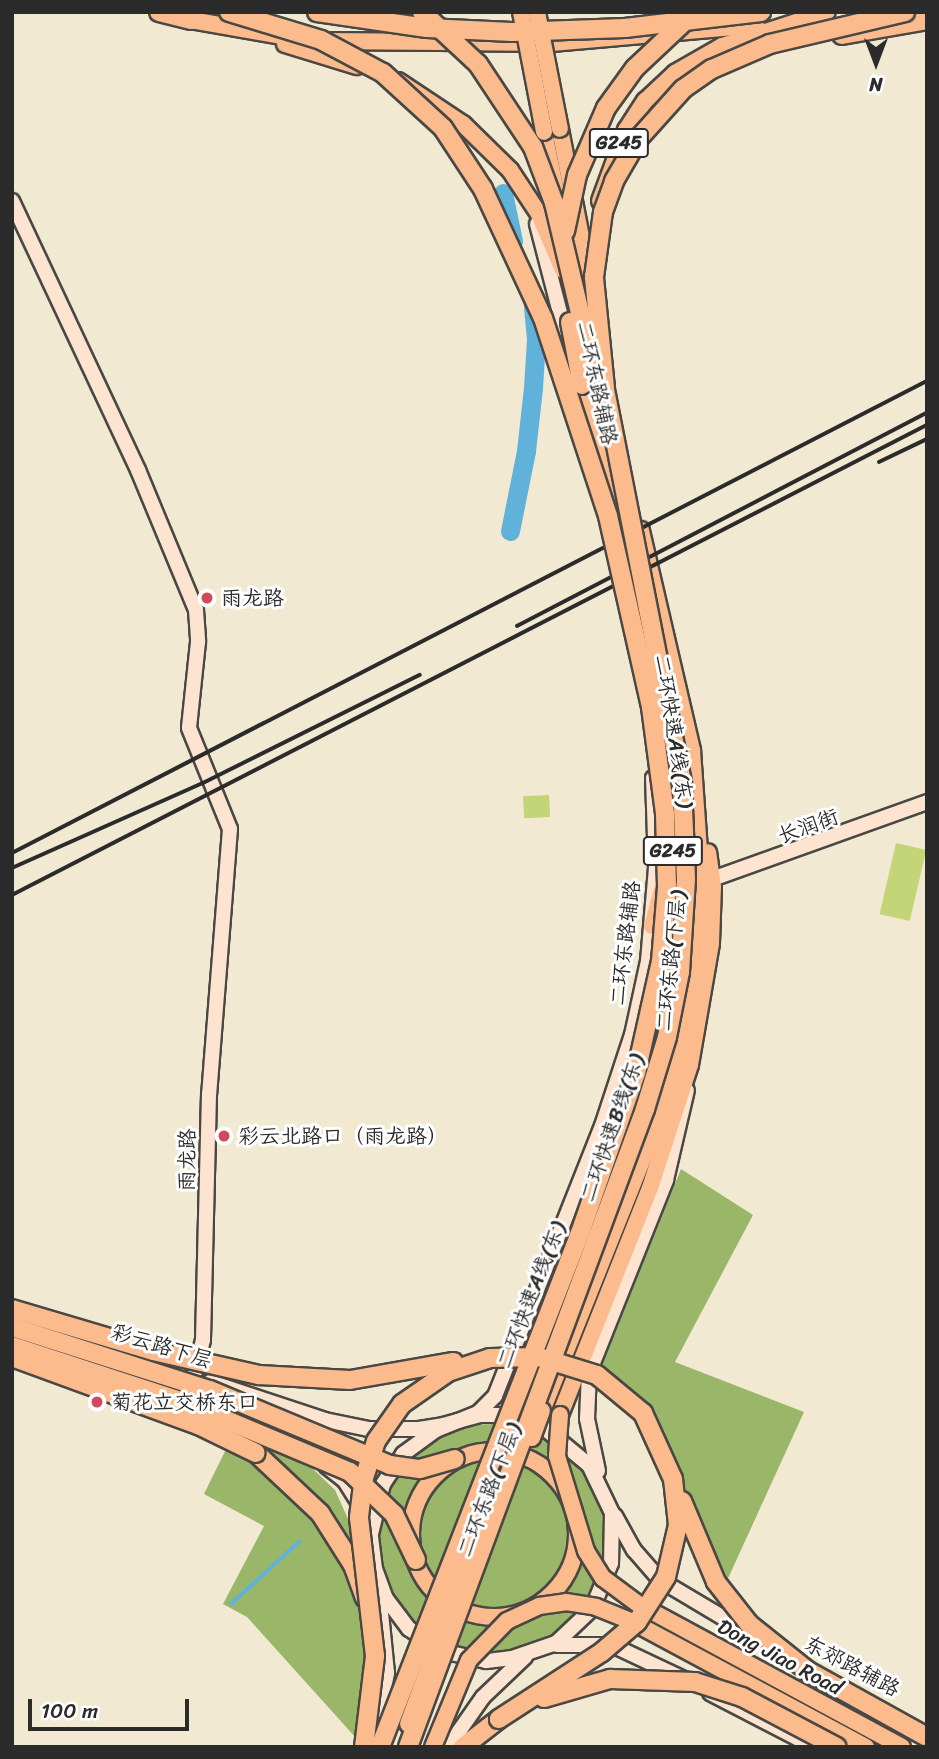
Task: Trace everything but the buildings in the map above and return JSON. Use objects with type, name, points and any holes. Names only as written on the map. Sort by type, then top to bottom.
[{"type":"highway","points":[[159,12],[191,20]]},
{"type":"highway","points":[[229,12],[321,40],[368,64],[413,97],[455,143],[484,189],[543,318],[608,516]]},
{"type":"highway","points":[[317,12],[427,28],[512,32],[648,26],[761,12]]},
{"type":"highway","points":[[422,12],[483,71],[508,103],[540,164],[554,203],[624,497]]},
{"type":"highway","points":[[608,516],[568,309],[566,221],[579,167],[613,97],[643,60],[695,12]]},
{"type":"highway","points":[[624,497],[596,310],[595,261],[603,212],[621,166],[649,125],[683,89],[729,60],[770,44],[905,12]]},
{"type":"highway","points":[[729,60],[797,42],[927,20]]},
{"type":"highway","name":"二环快速B线(东)","points":[[408,1747],[645,1109],[678,982],[686,879],[682,782],[624,497]]},
{"type":"highway","name":"二环快速A线(东)","points":[[373,1744],[580,1233],[624,1113],[655,1000],[666,912],[665,814],[650,707],[608,516]]},
{"type":"highway","points":[[12,1309],[203,1364],[291,1378],[378,1377],[489,1356],[516,1356],[568,1363],[617,1388],[650,1424],[704,1560],[749,1624],[808,1671],[927,1737]]},
{"type":"highway","points":[[12,1327],[210,1390],[390,1465],[420,1469],[455,1459]]},
{"type":"highway","points":[[12,1346],[186,1403],[342,1468],[386,1503],[416,1560]]},
{"type":"highway","points":[[373,1744],[375,1675],[370,1611],[362,1559],[360,1507],[366,1468],[381,1431],[402,1404],[434,1379],[476,1361],[516,1356]]},
{"type":"highway","points":[[12,1357],[198,1425],[256,1453],[320,1513],[353,1565],[370,1611]]},
{"type":"highway","points":[[463,1747],[499,1718],[602,1652],[650,1606],[666,1577],[676,1538],[673,1479]]},
{"type":"highway","points":[[499,1718],[590,1683],[665,1678],[742,1697],[837,1747]]},
{"type":"main road","points":[[521,12],[552,131],[604,396]]},
{"type":"main road","points":[[537,12],[552,131]]},
{"type":"main road","points":[[191,20],[317,40],[512,44],[693,34],[826,12]]},
{"type":"main road","name":"G245","points":[[604,396],[596,243],[605,179],[626,130],[658,87],[696,59],[754,33],[826,12]]},
{"type":"main road","points":[[191,20],[306,50],[398,82],[463,124],[510,170],[539,214],[558,254],[604,396]]},
{"type":"main road","name":"二环东路辅路","points":[[458,1421],[487,1407],[502,1380],[624,1065],[641,998],[652,926],[655,808],[642,694],[551,271],[528,202],[510,170]]},
{"type":"main road","name":"雨龙路","points":[[12,201],[138,470],[196,610],[198,642],[189,728],[230,830],[209,1094],[203,1340],[184,1411]]},
{"type":"main road","name":"二环东路(下层)","points":[[604,396],[665,691],[679,772],[689,795]]},
{"type":"main road","name":"二环东路(下层)","points":[[417,1747],[515,1482],[657,1126],[684,1042],[688,961],[685,887],[689,795],[685,710],[604,396]]},
{"type":"main road","name":"G245","points":[[652,926],[679,830],[679,772]]},
{"type":"main road","name":"G245","points":[[12,1357],[184,1411],[297,1451],[333,1471],[355,1493],[366,1517],[375,1569],[396,1614],[442,1651],[486,1661],[540,1650],[570,1634],[601,1595],[614,1546],[607,1497],[587,1419],[587,1388],[594,1359],[669,1171],[698,1030],[711,943],[707,882],[689,795]]},
{"type":"main road","name":"长润街","points":[[707,882],[927,802]]},
{"type":"main road","name":"二环东路(下层)","points":[[400,1747],[504,1466],[648,1106],[669,1038],[707,882]]},
{"type":"main road","points":[[433,1747],[469,1660],[499,1627],[552,1596],[568,1577],[578,1546],[575,1516],[557,1455],[557,1424],[650,1188],[698,1030]]},
{"type":"main road","name":"彩云路下层","points":[[12,1318],[300,1413],[387,1430],[458,1421]]},
{"type":"main road","points":[[373,1744],[387,1655],[375,1569],[373,1517],[383,1484],[418,1441],[458,1421],[503,1415],[543,1427],[576,1450],[607,1497]]},
{"type":"main road","points":[[531,1609],[494,1615],[457,1606],[435,1592],[416,1560],[411,1536],[416,1500],[428,1480],[455,1459],[491,1452],[531,1461],[563,1489],[575,1516]]},
{"type":"main road","name":"东郊路辅路","points":[[607,1497],[641,1560],[684,1596],[864,1698],[927,1729]]},
{"type":"main road","name":"Dong Jiao Road","points":[[575,1516],[596,1569],[638,1604],[902,1747]]},
{"type":"main road","name":"Dong Jiao Road","points":[[531,1609],[576,1603],[629,1620],[866,1747]]},
{"type":"main road","points":[[448,1747],[475,1707],[509,1670],[540,1650],[592,1642],[632,1653],[814,1747]]},
{"type":"main road","points":[[837,1712],[864,1698]]},
{"type":"green space","points":[[549,795],[550,817],[524,818],[523,796]]},
{"type":"green space","points":[[896,843],[926,850],[910,921],[880,914]]},
{"type":"green space","points":[[681,1169],[753,1215],[675,1362],[804,1412],[725,1585],[650,1419],[602,1366]]},
{"type":"green space","points":[[492,1424],[536,1433],[565,1450],[581,1466],[602,1506],[607,1539],[598,1583],[581,1612],[565,1628],[525,1649],[492,1654],[448,1645],[419,1628],[403,1612],[382,1572],[377,1539],[386,1495],[403,1466],[419,1450],[459,1429]]},
{"type":"green space","points":[[235,1431],[311,1467],[335,1490],[358,1541],[383,1662],[356,1738],[247,1617],[223,1604],[264,1526],[204,1494]]},
{"type":"waterway","points":[[503,193],[513,241]]},
{"type":"waterway","points":[[510,531],[526,451],[533,388],[536,339],[532,296]]},
{"type":"waterway","points":[[231,1604],[299,1542]]},
{"type":"railway","points":[[12,853],[927,381]]},
{"type":"railway","points":[[517,626],[927,413]]},
{"type":"railway","points":[[12,895],[927,425]]},
{"type":"railway","points":[[879,462],[927,439]]},
{"type":"railway","points":[[12,868],[203,783],[420,675]]},
{"type":"place","name":"雨龙路","points":[[207,598]]},
{"type":"place","name":"彩云北路口（雨龙路）","points":[[224,1136]]},
{"type":"place","name":"菊花立交桥东口","points":[[97,1402]]}]
